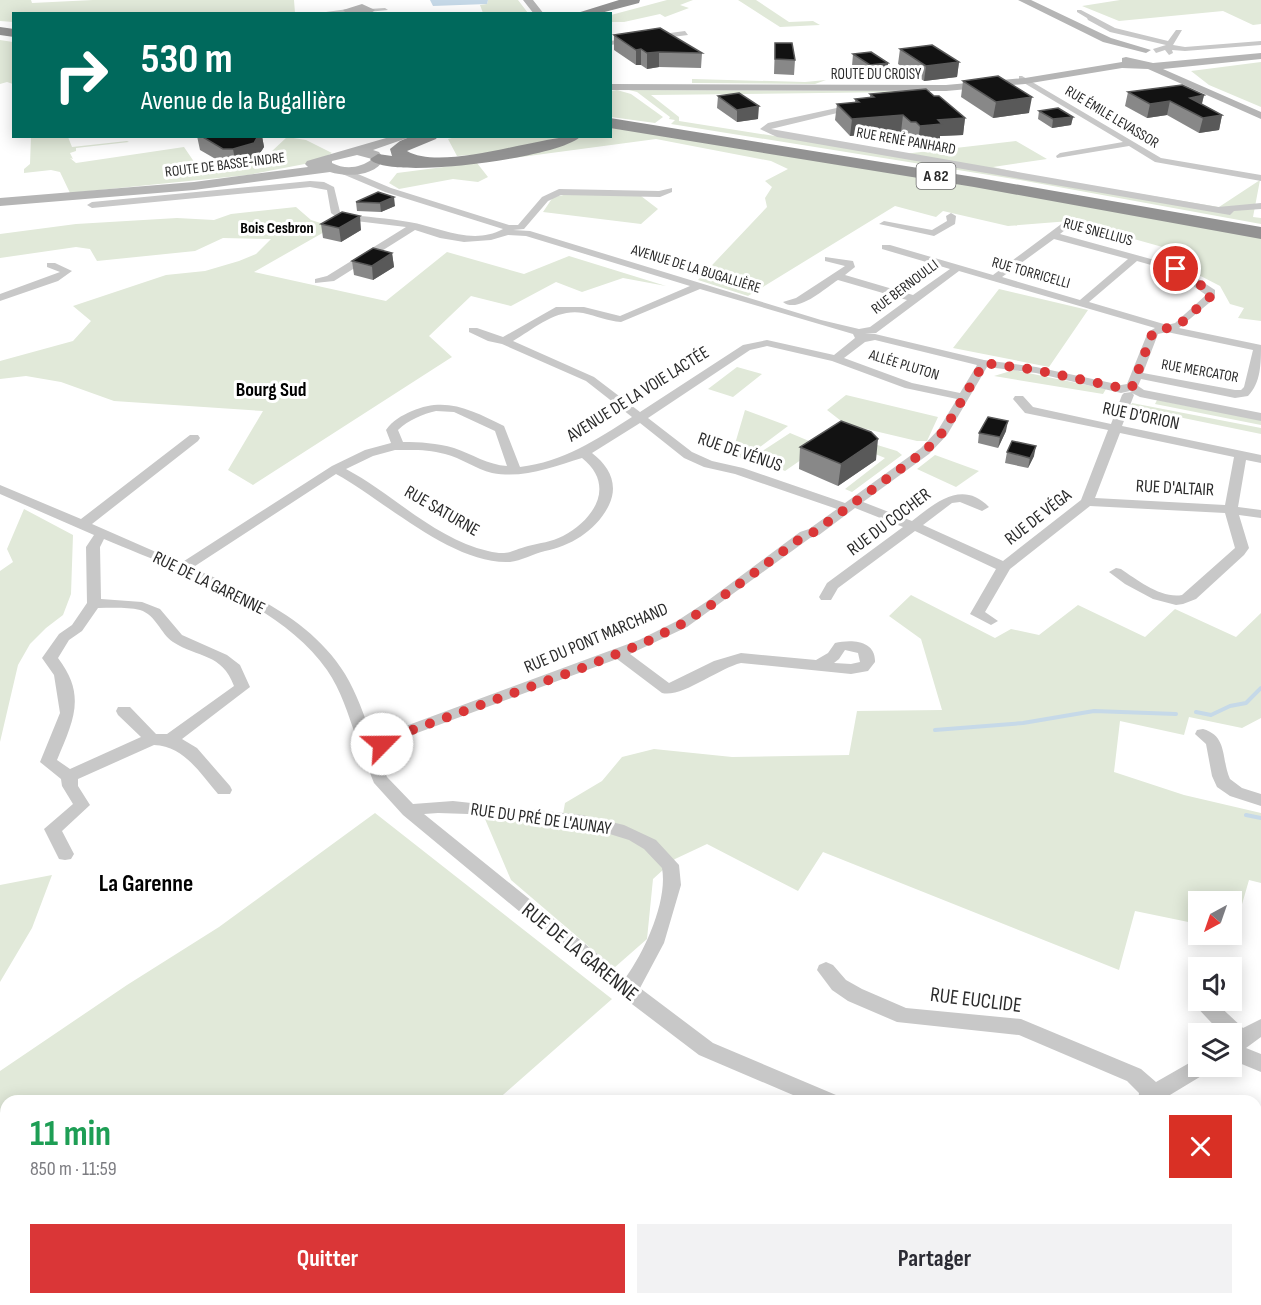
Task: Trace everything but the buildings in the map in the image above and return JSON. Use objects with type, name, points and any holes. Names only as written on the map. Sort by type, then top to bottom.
[{"type":"highway","points":[[588,12],[634,0]]},
{"type":"highway","points":[[602,12],[647,0]]},
{"type":"highway","name":"A 82","points":[[612,121],[890,163],[1261,228]]},
{"type":"highway","name":"A 82","points":[[612,121],[1261,233]]},
{"type":"highway","points":[[424,138],[406,144],[398,152],[400,156],[415,159],[468,158]]},
{"type":"highway","points":[[373,161],[422,163],[468,158],[546,148],[561,144],[570,138]]},
{"type":"main road","points":[[528,0],[537,12]]},
{"type":"main road","points":[[1021,0],[1107,40],[1173,55],[1261,55]]},
{"type":"main road","points":[[1021,0],[1142,65],[1261,117]]},
{"type":"main road","name":"ROUTE DU CROISY","points":[[1023,80],[1071,71],[1123,54],[1151,50]]},
{"type":"main road","points":[[1173,55],[1177,71],[1189,80],[1261,111]]},
{"type":"main road","name":"ROUTE DU CROISY","points":[[612,83],[916,88],[1023,80],[1122,65],[1142,65],[1173,55]]},
{"type":"main road","points":[[400,138],[358,151],[337,153],[333,166],[373,161],[387,147],[417,138]]},
{"type":"main road","points":[[358,151],[373,161]]},
{"type":"main road","name":"ROUTE DE BASSE-INDRE","points":[[0,202],[235,182],[333,166]]},
{"type":"street","points":[[328,12],[385,10]]},
{"type":"street","points":[[1079,11],[1113,30],[1173,55],[1185,49],[1261,43]]},
{"type":"street","points":[[1173,55],[1179,32]]},
{"type":"street","points":[[612,43],[685,33]]},
{"type":"street","name":"RUE ÉMILE LEVASSOR","points":[[1023,80],[1147,155],[1168,162],[1261,178]]},
{"type":"street","points":[[882,98],[916,88]]},
{"type":"street","name":"RUE RENÉ PANHARD","points":[[860,105],[771,124],[764,129],[777,134],[1230,212]]},
{"type":"street","points":[[1060,156],[1129,144]]},
{"type":"street","points":[[373,161],[362,174],[373,184]]},
{"type":"street","name":"AVENUE DE LA BUGALLIÈRE","points":[[333,166],[373,184],[509,230],[522,230],[699,286],[867,335],[984,363],[1036,370],[1261,417]]},
{"type":"street","points":[[92,205],[310,184],[324,185],[331,189],[336,213],[354,220],[415,226],[440,235],[464,239],[491,237],[509,230]]},
{"type":"street","points":[[522,230],[545,199],[559,192],[660,194],[669,190]]},
{"type":"street","name":"RUE RENÉ PANHARD","points":[[1206,208],[1261,206]]},
{"type":"street","points":[[884,224],[894,241],[934,233],[952,222],[951,216]]},
{"type":"street","points":[[995,278],[1067,224]]},
{"type":"street","points":[[319,281],[330,279],[415,226]]},
{"type":"street","name":"RUE SNELLIUS","points":[[1052,235],[1179,270],[1211,292],[1211,296],[1179,325],[1153,332],[1130,391]]},
{"type":"street","name":"RUE TORRICELLI","points":[[894,241],[957,268],[1168,328],[1260,348]]},
{"type":"street","points":[[1082,303],[1135,258]]},
{"type":"street","points":[[788,302],[799,301],[850,267],[849,263],[830,259]]},
{"type":"street","points":[[0,298],[58,277],[67,271],[51,265]]},
{"type":"street","name":"RUE BERNOULLI","points":[[867,335],[957,268]]},
{"type":"street","points":[[837,276],[914,299]]},
{"type":"street","points":[[505,341],[560,309],[584,310],[608,318],[621,319],[699,286]]},
{"type":"street","name":"RUE DE VÉNUS","points":[[473,330],[492,339],[505,341],[590,379],[688,455],[708,464],[739,471],[913,525],[1004,567]]},
{"type":"street","points":[[836,360],[867,335]]},
{"type":"street","name":"AVENUE DE LA VOIE LACTÉE","points":[[182,568],[356,458],[398,446],[438,447],[493,469],[515,471],[548,465],[584,453],[692,386],[708,371],[756,344],[782,345],[836,360]]},
{"type":"street","name":"RUE MERCATOR","points":[[1137,375],[1244,394],[1250,388],[1260,348]]},
{"type":"street","name":"ALLÉE PLUTON","points":[[836,360],[909,386],[964,397]]},
{"type":"street","name":"RUE DU PONT MARCHAND","points":[[372,744],[619,653],[682,624],[805,535],[814,532],[851,506],[925,451],[943,432],[984,363]]},
{"type":"street","name":"RUE DE VÉGA","points":[[991,621],[977,614],[1004,567],[1087,502],[1130,391]]},
{"type":"street","name":"RUE D'ORION","points":[[1018,399],[1029,410],[1261,459]]},
{"type":"street","points":[[398,446],[392,430],[396,423],[432,406],[455,408],[500,429],[515,471]]},
{"type":"street","points":[[82,525],[194,438]]},
{"type":"street","name":"RUE SATURNE","points":[[336,469],[359,479],[405,514],[459,545],[473,551],[510,559],[524,552],[558,544],[584,527],[600,511],[606,497],[606,482],[600,468],[584,453]]},
{"type":"street","points":[[1116,572],[1130,582],[1173,601],[1185,600],[1228,562],[1237,557],[1242,548],[1231,509],[1241,455]]},
{"type":"street","name":"RUE DE LA GARENNE","points":[[0,489],[239,593],[263,607],[308,640],[330,664],[346,689],[372,744],[380,779],[409,811],[627,990],[706,1049],[815,1095]]},
{"type":"street","points":[[0,503],[16,497]]},
{"type":"street","name":"RUE DU COCHER","points":[[826,597],[832,586],[948,500],[962,498],[982,507]]},
{"type":"street","name":"RUE D'ALTAIR","points":[[1087,502],[1231,509],[1261,513]]},
{"type":"street","points":[[69,776],[48,762],[68,713],[62,674],[51,658],[64,637],[77,628],[94,603],[93,547],[100,534]]},
{"type":"street","points":[[94,603],[142,606],[155,612],[177,638],[222,658],[235,668],[242,687],[170,740]]},
{"type":"street","points":[[619,653],[667,689],[730,659],[750,657],[817,666]]},
{"type":"street","points":[[124,711],[153,739]]},
{"type":"street","points":[[1203,734],[1214,742],[1219,777],[1224,786],[1233,792],[1261,800]]},
{"type":"street","points":[[69,776],[153,739],[170,740],[191,752],[224,790]]},
{"type":"street","points":[[65,854],[53,829],[82,806],[70,786],[69,776]]},
{"type":"street","name":"RUE DU PRÉ DE L'AUNAY","points":[[409,811],[422,808],[463,809],[583,823],[616,828],[635,835],[656,848],[671,866],[672,890],[658,937],[635,981],[627,990]]},
{"type":"street","name":"RUE EUCLIDE","points":[[826,970],[839,985],[855,995],[904,1016],[1021,1027],[1134,1075],[1149,1095]]},
{"type":"street","points":[[1242,1040],[1261,1027]]},
{"type":"street","points":[[1242,1053],[1248,1059],[1261,1063]]},
{"type":"street","points":[[1153,1095],[1188,1074]]},
{"type":"green space","points":[[0,0],[31,0],[32,3],[93,0],[294,0],[295,12],[12,12],[12,22],[0,21]]},
{"type":"green space","points":[[488,0],[518,0],[527,12],[483,12],[480,5],[487,4]]},
{"type":"green space","points":[[667,0],[693,0],[680,5],[689,8],[665,17],[660,14],[624,22],[612,22],[612,15]]},
{"type":"green space","points":[[738,0],[756,0],[789,22],[813,21],[820,25],[780,27]]},
{"type":"green space","points":[[1120,0],[1261,0],[1261,24],[1253,25],[1223,11],[1119,21],[1082,6]]},
{"type":"green space","points":[[0,40],[12,42],[12,84],[7,82],[0,84]]},
{"type":"green space","points":[[1261,62],[1261,107],[1209,85],[1191,71]]},
{"type":"green space","points":[[692,79],[805,82],[826,80],[815,84],[692,83]]},
{"type":"green space","points":[[629,90],[895,91],[898,92],[651,95],[679,117],[679,121],[895,155],[1016,141],[1047,159],[993,167],[1038,177],[1219,207],[1260,180],[1253,217],[1261,218],[1261,224],[1014,179],[671,124],[675,120],[669,119],[670,117],[637,92]]},
{"type":"green space","points":[[612,91],[631,94],[663,117],[655,123],[612,117]]},
{"type":"green space","points":[[612,127],[973,185],[1261,238],[1261,321],[1238,318],[1244,308],[1230,304],[1220,286],[1191,271],[1198,257],[1070,221],[1008,226],[943,211],[936,217],[895,206],[748,296],[698,280],[767,207],[765,198],[772,187],[765,181],[788,169],[771,161],[656,139],[477,163],[488,177],[478,182],[453,179],[399,189],[389,183],[397,173],[475,163],[469,155],[457,156],[448,139],[612,138]]},
{"type":"green space","points":[[31,138],[68,138],[72,147],[129,142],[76,148],[76,151],[70,153],[73,159],[70,158],[76,163],[184,147],[201,172],[257,154],[271,152],[286,138],[306,140],[332,153],[315,162],[248,175],[70,193],[60,172],[51,170],[24,173],[24,169],[30,164]]},
{"type":"green space","points":[[569,194],[641,196],[658,209],[641,224],[543,212],[553,197]]},
{"type":"green space","points":[[296,207],[311,220],[333,227],[254,272],[386,301],[447,252],[524,274],[569,256],[666,286],[623,278],[582,292],[556,282],[511,306],[471,296],[429,336],[452,357],[253,485],[228,470],[263,411],[114,401],[61,382],[26,376],[0,379],[0,361],[73,341],[91,321],[73,306],[166,275],[205,271],[239,261],[256,254],[271,239],[223,238],[195,251],[97,261],[90,249],[76,247],[0,258],[0,234],[76,224],[177,218],[214,220],[231,214]]},
{"type":"green space","points":[[999,289],[1088,310],[1049,367],[953,348]]},
{"type":"green space","points":[[737,367],[762,374],[733,397],[708,389]]},
{"type":"green space","points":[[1014,370],[1106,389],[1103,394],[994,376]]},
{"type":"green space","points":[[846,395],[938,417],[927,441],[917,441],[845,424],[827,410]]},
{"type":"green space","points":[[1157,400],[1261,420],[1261,425],[1155,404]]},
{"type":"green space","points":[[1132,403],[1261,428],[1261,434],[1130,407]]},
{"type":"green space","points":[[745,410],[788,426],[744,459],[732,454]]},
{"type":"green space","points":[[831,431],[897,451],[902,455],[852,492],[845,489],[885,458],[827,434]]},
{"type":"green space","points":[[790,433],[821,446],[785,471],[753,457]]},
{"type":"green space","points":[[935,455],[979,471],[956,487],[917,469]]},
{"type":"green space","points":[[24,509],[73,535],[71,594],[63,615],[30,644],[18,665],[0,742],[0,571],[13,562],[7,549]]},
{"type":"green space","points":[[911,595],[995,638],[1011,629],[1039,635],[1078,605],[1145,637],[1175,609],[1236,637],[1261,613],[1261,718],[1242,728],[1189,717],[1184,735],[1120,721],[1114,772],[1184,795],[1261,813],[1261,883],[1249,880],[1242,904],[1242,891],[1188,891],[1188,922],[1135,911],[1119,970],[823,852],[798,891],[707,844],[675,859],[653,879],[647,939],[614,968],[511,880],[485,819],[561,825],[565,803],[602,781],[622,757],[654,749],[732,757],[849,755],[857,711],[942,710],[921,639],[889,616]]},
{"type":"green space","points":[[375,813],[612,999],[503,1095],[0,1095],[0,1071],[127,985],[219,927]]},
{"type":"green space","points":[[52,875],[32,928],[0,982],[0,885]]},
{"type":"water","points":[[430,0],[488,0],[487,4],[433,6]]},
{"type":"waterway","points":[[1196,712],[1211,715],[1230,706],[1246,703],[1261,688]]},
{"type":"waterway","points":[[935,730],[1023,723],[1094,711],[1176,714]]},
{"type":"waterway","points":[[1246,815],[1261,818]]},
{"type":"district","name":"Bois Cesbron","points":[[277,228]]},
{"type":"district","name":"Bourg Sud","points":[[271,390]]},
{"type":"district","name":"La Garenne","points":[[146,883]]},
{"type":"route","points":[[382,744],[382,741],[582,668],[644,643],[682,624],[741,585],[805,535],[814,532],[925,451],[943,432],[984,363],[1036,370],[1121,388],[1132,387],[1153,332],[1179,325],[1211,296],[1207,288],[1176,269]]}]
